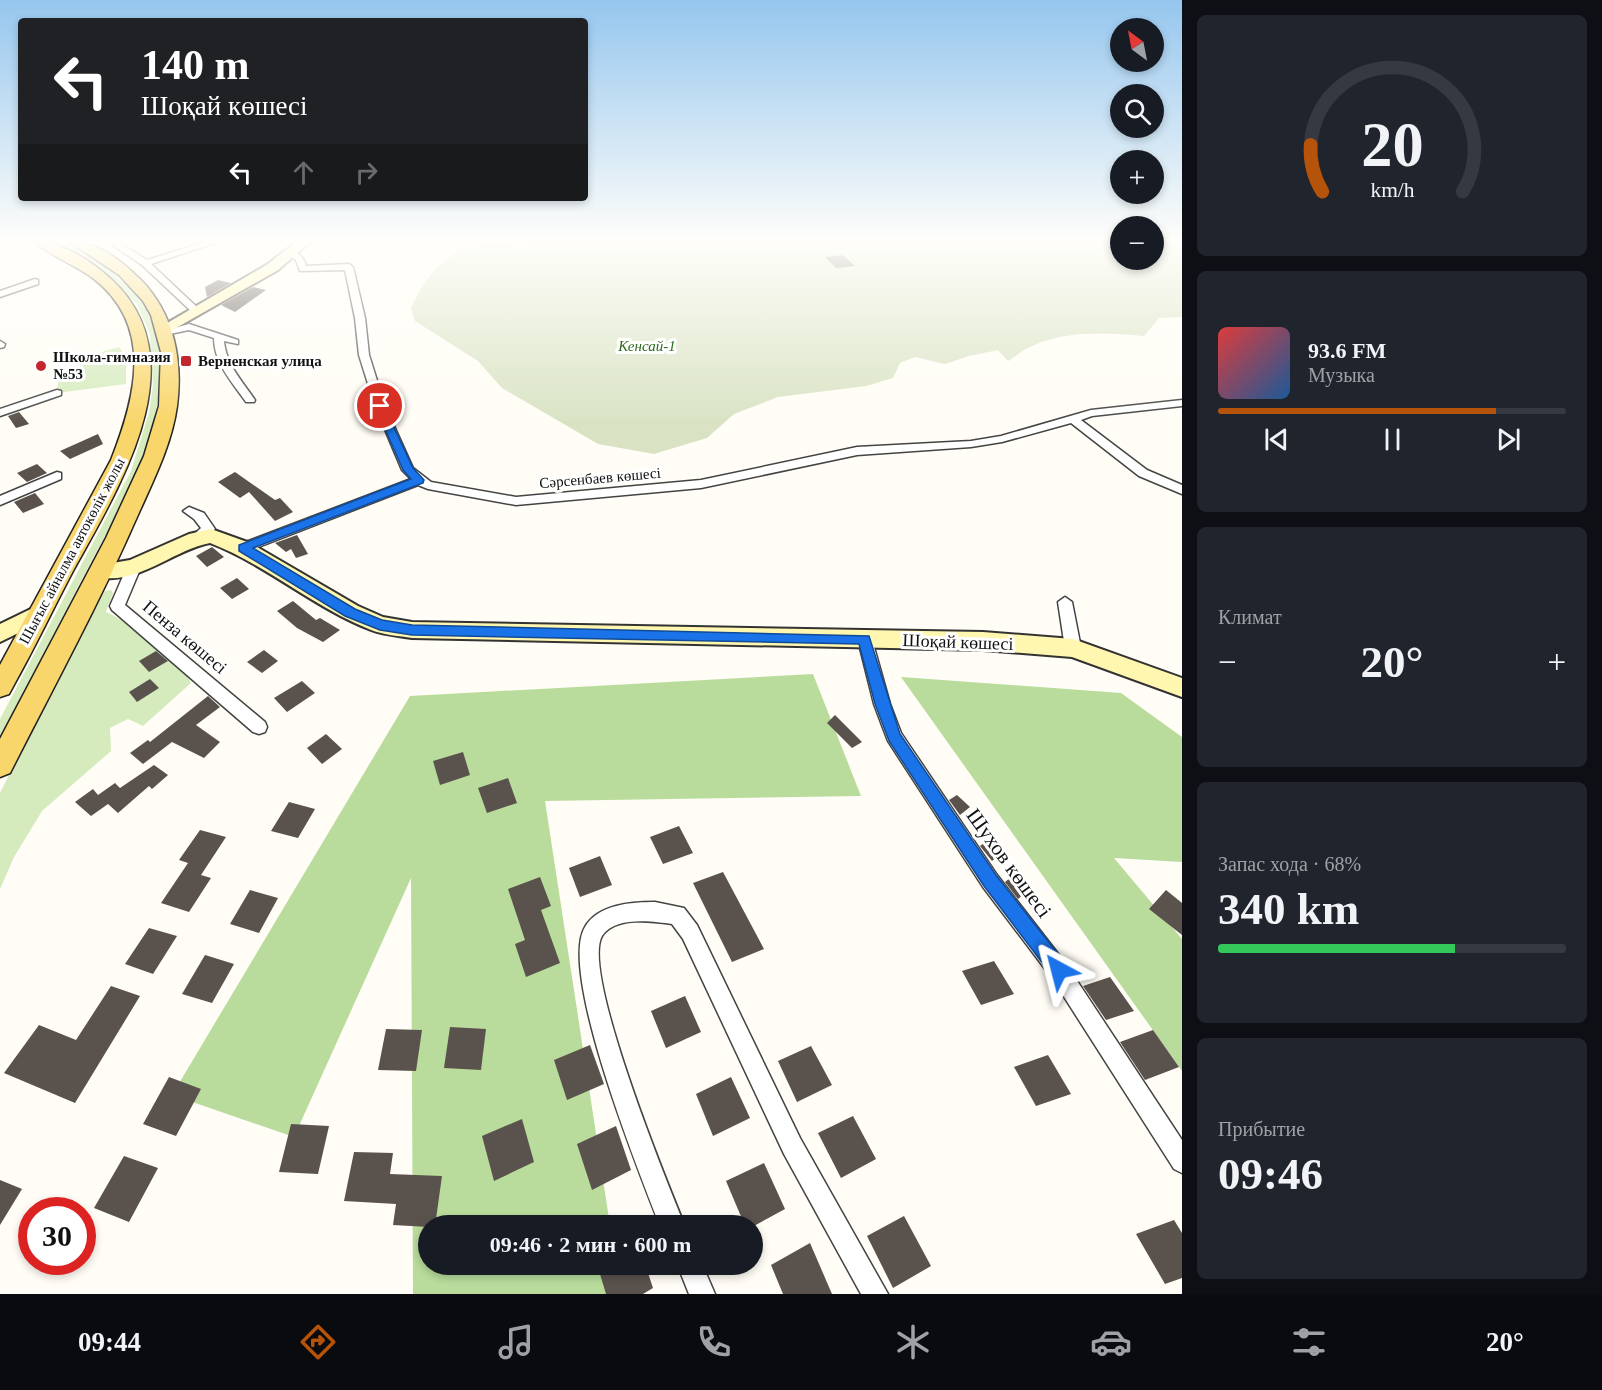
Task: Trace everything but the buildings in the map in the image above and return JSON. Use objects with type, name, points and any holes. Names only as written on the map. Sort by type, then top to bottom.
[{"type":"main road","name":"Шығыс айналма автокөлік жолы","points":[[1,679],[116,472],[138,413],[143,364],[139,332],[123,302]]},
{"type":"main road","points":[[0,765],[102,571],[148,468],[168,407],[169,352],[165,331],[151,302]]},
{"type":"street","points":[[187,302],[196,311]]},
{"type":"street","points":[[165,331],[210,302]]},
{"type":"street","points":[[243,548],[419,480],[408,470],[380,406],[364,355],[356,302]]},
{"type":"street","points":[[165,331],[189,327],[235,342]]},
{"type":"street","points":[[219,336],[218,347],[222,359],[250,400]]},
{"type":"street","points":[[0,413],[57,393]]},
{"type":"street","name":"Сәрсенбаев көшесі","points":[[419,480],[439,487],[516,501],[701,484],[857,451],[971,444],[1002,439],[1091,413],[1182,403]]},
{"type":"street","points":[[1073,419],[1143,473],[1182,490]]},
{"type":"street","points":[[0,501],[57,476]]},
{"type":"street","points":[[102,571],[134,567],[196,539],[208,529],[199,516],[189,511]]},
{"type":"street","name":"Шоқай көшесі","points":[[196,539],[211,536],[243,548],[350,612],[380,625],[412,630],[982,640],[1073,648],[1133,668],[1182,688]]},
{"type":"street","name":"Пенза көшесі","points":[[134,567],[117,606],[259,727]]},
{"type":"street","points":[[1065,602],[1073,648]]},
{"type":"street","points":[[0,634],[39,613]]},
{"type":"street","name":"Шухов көшесі","points":[[865,639],[882,704],[894,736],[990,880],[1059,970],[1182,1161]]},
{"type":"street","points":[[669,1215],[639,1140],[618,1074],[595,992],[588,956],[592,934],[610,917],[652,910],[677,915],[690,932],[792,1146],[875,1294]]},
{"type":"street","points":[[694,1275],[702,1294]]},
{"type":"green space","points":[[135,302],[145,304],[154,318],[159,334],[161,368],[158,400],[151,432],[127,493],[0,738],[0,719],[131,471],[149,413],[153,385],[150,334]]},
{"type":"green space","name":"Кенсай-1","points":[[414,302],[1182,302],[1182,317],[1159,318],[1144,336],[1102,334],[1059,337],[1029,347],[1008,361],[998,350],[945,364],[915,357],[900,363],[893,378],[866,386],[778,397],[734,414],[707,438],[654,454],[598,444],[502,388],[478,361],[415,321],[411,308]]},
{"type":"green space","points":[[119,347],[126,357],[126,384],[57,393],[58,382],[104,351]]},
{"type":"green space","points":[[111,590],[113,593],[106,612],[153,643],[178,665],[191,683],[143,726],[128,719],[110,728],[111,751],[42,811],[14,857],[0,889],[0,793],[93,606],[105,591]]},
{"type":"green space","points":[[813,674],[861,796],[545,801],[608,1215],[418,1215],[418,1275],[618,1275],[621,1294],[413,1294],[411,878],[294,1137],[172,1095],[410,696]]},
{"type":"green space","points":[[901,677],[1121,693],[1182,737],[1182,862],[1114,858],[1182,939],[1182,1071]]},
{"type":"place","name":"Верненская улица","points":[[186,361]]},
{"type":"place","name":"Школа-гимназия №53","points":[[41,366]]},
{"type":"route","points":[[380,406],[408,470],[419,480],[243,548],[350,612],[380,625],[412,630],[865,639],[882,704],[894,736],[990,880],[1059,970]]}]
